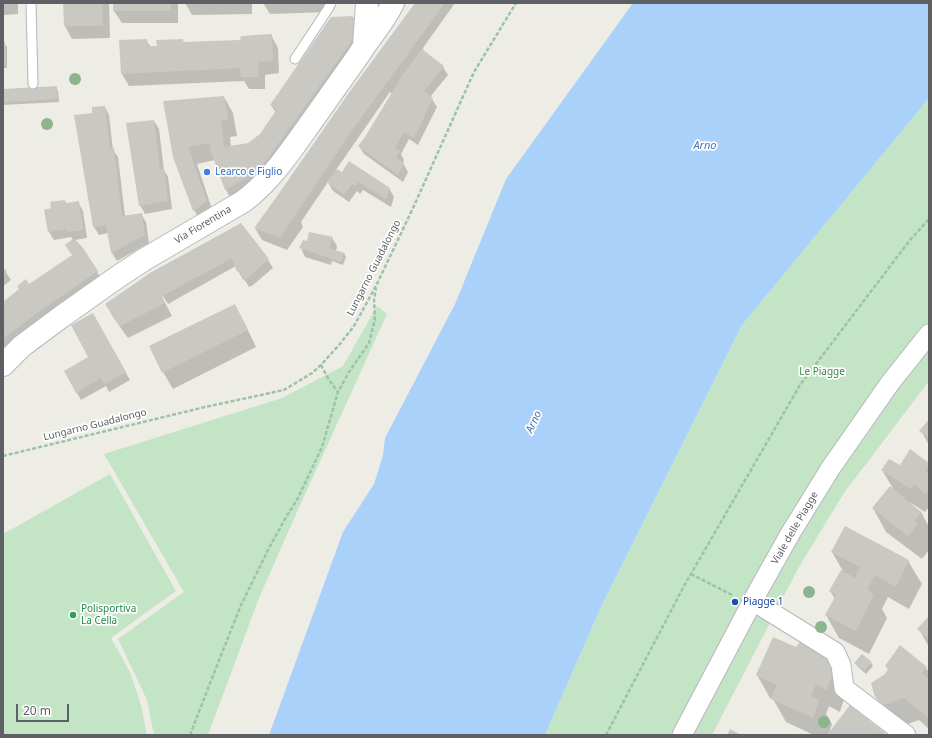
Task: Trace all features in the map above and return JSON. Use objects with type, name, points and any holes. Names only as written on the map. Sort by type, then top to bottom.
[{"type":"main road","name":"Via Fiorentina","points":[[364,46],[367,3]]},
{"type":"main road","name":"Via Fiorentina","points":[[3,364],[28,342],[119,276],[145,259],[244,201],[254,193],[276,170],[336,88],[364,46],[388,14],[393,3]]},
{"type":"street","name":"Viale delle Piagge","points":[[682,735],[790,534],[830,469],[890,383],[929,334]]},
{"type":"street","points":[[753,601],[836,652],[841,666],[844,688],[906,735]]},
{"type":"lane","points":[[31,3],[33,84]]},
{"type":"lane","points":[[295,59],[331,3]]},
{"type":"path","name":"Lungarno Guadalongo","points":[[3,456],[205,406],[284,390],[312,373],[340,345],[354,326],[376,286],[413,208],[474,72],[516,3]]},
{"type":"path","points":[[606,735],[691,574],[800,385],[910,240],[929,219]]},
{"type":"path","points":[[190,735],[242,605],[269,548],[298,498],[322,447],[338,392],[349,372],[369,343],[375,319],[374,300],[376,286]]},
{"type":"path","points":[[321,365],[329,380],[338,392]]},
{"type":"path","points":[[691,574],[732,595]]},
{"type":"green space","name":"Le Piagge","points":[[929,98],[929,381],[844,493],[799,567],[712,735],[545,735],[600,609],[742,325]]},
{"type":"green space","points":[[377,306],[387,314],[259,598],[208,735],[154,735],[147,700],[118,639],[184,592],[104,454],[282,398],[343,366]]},
{"type":"green space","name":"Polisportiva La Cella","points":[[110,474],[176,591],[111,638],[130,672],[141,705],[147,735],[3,735],[3,534]]},
{"type":"water","name":"Arno","points":[[633,3],[929,3],[929,98],[742,325],[600,609],[545,735],[269,735],[343,532],[374,484],[383,455],[385,438],[455,304],[506,179]]},
{"type":"building","points":[[63,3],[102,3],[103,26],[64,26]]},
{"type":"building","points":[[113,3],[171,3],[171,11],[113,11]]},
{"type":"building","points":[[415,3],[445,3],[353,129],[280,238],[254,228],[348,94]]},
{"type":"building","points":[[352,16],[358,23],[350,43],[266,161],[253,174],[225,190],[209,143],[188,147],[207,201],[193,211],[173,157],[163,101],[224,96],[228,120],[221,120],[224,147],[248,143],[260,134],[277,109],[270,105],[331,17]]},
{"type":"building","points":[[272,34],[273,61],[258,62],[259,77],[241,77],[240,68],[121,74],[119,40],[147,39],[148,46],[157,46],[156,40],[183,39],[183,42],[240,40],[241,36]]},
{"type":"building","points":[[3,42],[5,42],[6,65],[3,65]]},
{"type":"building","points":[[422,49],[444,66],[424,91],[433,98],[414,138],[404,132],[395,147],[400,151],[396,158],[404,163],[398,175],[358,146],[403,74]]},
{"type":"building","points":[[57,86],[57,99],[3,102],[3,89]]},
{"type":"building","points":[[105,106],[110,149],[114,148],[122,216],[142,213],[145,235],[111,253],[106,225],[93,227],[74,115],[92,113],[92,107]]},
{"type":"building","points":[[154,120],[160,169],[164,168],[168,201],[139,206],[126,123]]},
{"type":"building","points":[[349,161],[390,188],[386,199],[358,182],[355,186],[352,184],[344,195],[327,182],[337,169],[342,172]]},
{"type":"building","points":[[64,200],[67,203],[79,201],[83,230],[67,232],[67,229],[48,232],[44,210],[51,208],[50,202]]},
{"type":"building","points":[[241,223],[269,259],[249,277],[244,279],[240,271],[237,272],[232,258],[162,296],[165,303],[120,326],[105,304],[150,273]]},
{"type":"building","points":[[309,232],[333,237],[329,248],[344,253],[341,262],[299,248],[303,240],[307,241]]},
{"type":"building","points":[[74,238],[83,248],[98,271],[38,312],[3,339],[3,302],[19,289],[17,286],[26,279],[29,284],[72,255],[65,245]]},
{"type":"building","points":[[3,267],[7,272],[3,275]]},
{"type":"building","points":[[235,304],[248,330],[162,373],[149,346]]},
{"type":"building","points":[[93,313],[126,372],[104,384],[101,378],[76,393],[64,371],[88,357],[71,325]]},
{"type":"building","points":[[929,419],[929,438],[919,431]]},
{"type":"building","points":[[910,449],[929,463],[929,466],[925,471],[929,475],[929,490],[925,494],[915,484],[911,489],[881,470],[889,459],[900,465]]},
{"type":"building","points":[[890,486],[921,512],[914,521],[918,524],[908,536],[872,508]]},
{"type":"building","points":[[845,526],[909,560],[896,587],[875,575],[867,590],[874,594],[856,631],[825,615],[836,595],[829,591],[841,570],[855,578],[860,567],[831,552]]},
{"type":"building","points":[[929,616],[929,639],[917,629]]},
{"type":"building","points":[[773,637],[796,647],[803,640],[837,659],[827,690],[816,684],[811,696],[819,700],[813,718],[771,699],[777,685],[756,675]]},
{"type":"building","points":[[900,645],[927,667],[922,673],[929,679],[929,715],[927,717],[904,698],[880,706],[874,694],[871,683],[885,674],[888,669],[885,666]]},
{"type":"building","points":[[862,654],[872,662],[864,671],[854,663]]},
{"type":"building","points":[[850,705],[885,733],[884,735],[827,735]]},
{"type":"building","points":[[730,729],[741,735],[727,735]]},
{"type":"place","name":"Learco e Figlio","points":[[207,172]]},
{"type":"place","name":"Piagge 1","points":[[735,602]]},
{"type":"place","name":"Polisportiva La Cella","points":[[73,615]]}]
